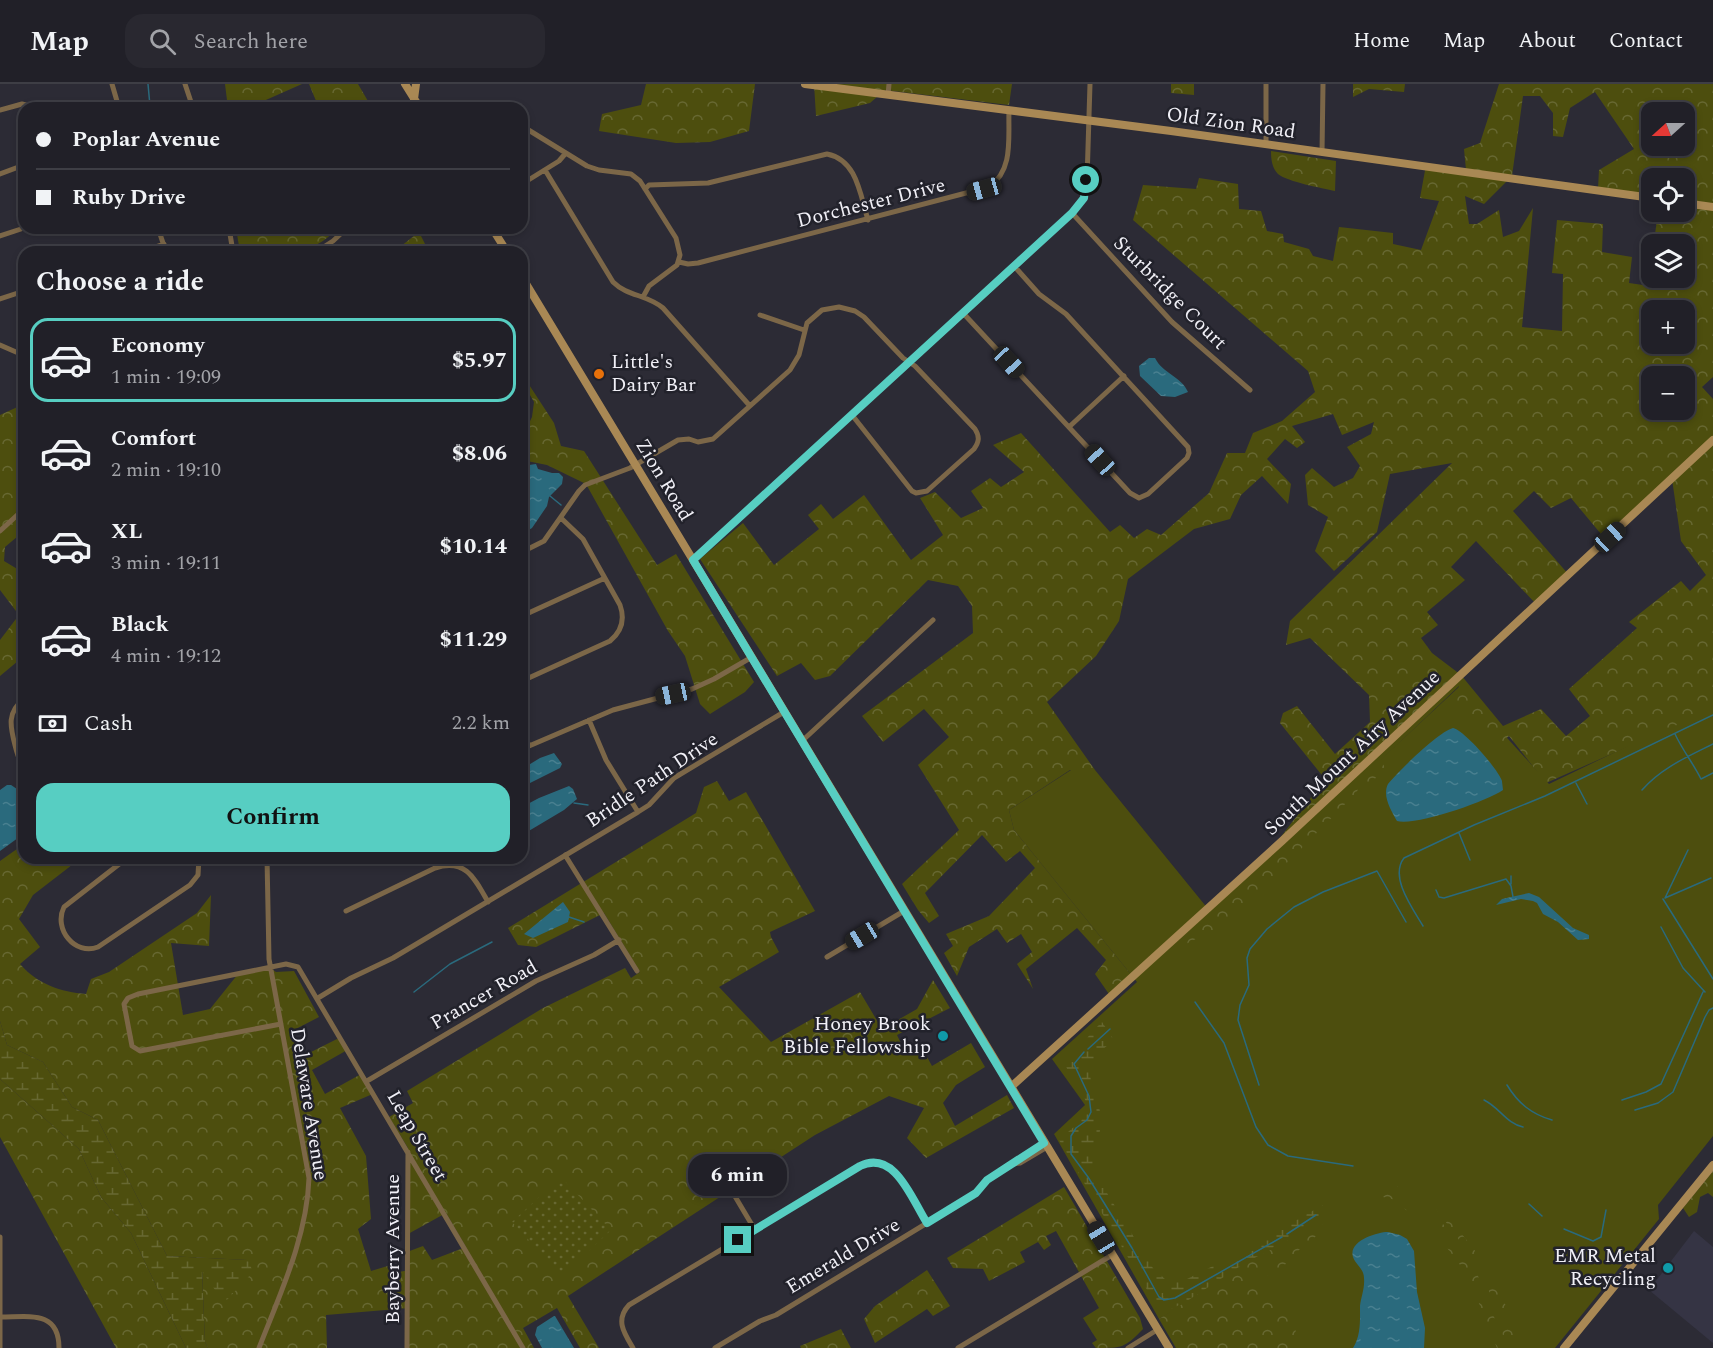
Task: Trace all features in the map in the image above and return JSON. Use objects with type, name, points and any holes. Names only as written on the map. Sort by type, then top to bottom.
[{"type":"street","points":[[112,84],[117,102]]},
{"type":"street","points":[[185,84],[191,102]]},
{"type":"street","points":[[405,84],[416,102]]},
{"type":"street","points":[[414,102],[416,84]]},
{"type":"street","name":"Old Zion Road","points":[[805,84],[1641,196]]},
{"type":"street","points":[[888,95],[890,84]]},
{"type":"street","points":[[693,560],[1072,213],[1084,198],[1086,190],[1090,84]]},
{"type":"street","points":[[1266,84],[1266,145]]},
{"type":"street","points":[[1322,153],[1323,84]]},
{"type":"street","points":[[0,110],[18,105]]},
{"type":"street","name":"Dorchester Drive","points":[[679,262],[698,263],[984,189],[994,184],[1004,172],[1007,161],[1009,110]]},
{"type":"street","points":[[528,130],[591,168],[633,176],[645,189],[679,244],[680,255],[679,262],[673,269],[649,286],[643,297]]},
{"type":"street","points":[[645,189],[649,185],[721,181],[827,153],[841,159],[849,167],[868,220]]},
{"type":"street","points":[[528,180],[559,161],[565,154]]},
{"type":"street","points":[[0,174],[18,167]]},
{"type":"street","points":[[545,170],[613,282],[627,292],[654,301],[666,310],[750,406]]},
{"type":"street","points":[[1695,205],[1713,207]]},
{"type":"street","name":"Sturbridge Court","points":[[1072,213],[1172,322],[1250,390]]},
{"type":"street","points":[[0,236],[18,230]]},
{"type":"street","points":[[158,246],[164,244],[160,234]]},
{"type":"street","points":[[325,246],[341,234]]},
{"type":"street","points":[[963,313],[1130,493],[1136,497],[1148,494],[1184,461],[1189,453],[1186,444],[1066,314],[1043,298],[1015,267]]},
{"type":"street","name":"Zion Road","points":[[528,287],[1169,1348]]},
{"type":"street","points":[[0,299],[18,293]]},
{"type":"street","points":[[528,549],[544,541],[583,487],[635,465],[678,440],[708,441],[794,365],[799,355],[804,330],[812,318],[822,310],[834,307],[850,309],[864,317],[975,429],[979,439],[974,449],[927,491],[916,493],[912,491],[852,415]]},
{"type":"street","points":[[760,315],[804,330]]},
{"type":"street","points":[[0,345],[18,352]]},
{"type":"street","points":[[1069,428],[1124,376]]},
{"type":"street","name":"South Mount Airy Avenue","points":[[1011,1088],[1282,841],[1713,440]]},
{"type":"street","points":[[0,531],[18,514]]},
{"type":"street","points":[[528,678],[605,643],[615,636],[622,623],[622,610],[583,539],[561,518]]},
{"type":"street","points":[[528,613],[605,578]]},
{"type":"street","points":[[802,741],[933,620]]},
{"type":"street","points":[[529,746],[626,705],[693,688],[714,679],[752,657]]},
{"type":"street","points":[[18,705],[10,723],[18,756]]},
{"type":"street","name":"Bridle Path Drive","points":[[318,998],[359,974],[393,958],[638,812],[649,805],[674,778],[784,712]]},
{"type":"street","points":[[589,720],[606,760],[638,812]]},
{"type":"street","points":[[565,855],[637,971]]},
{"type":"street","points":[[119,864],[65,905],[60,921],[67,936],[75,945],[83,949],[100,946],[192,883],[198,874],[199,864]]},
{"type":"street","name":"Delaware Avenue","points":[[259,1348],[298,1241],[308,1190],[308,1169],[270,968],[267,939],[267,864]]},
{"type":"street","points":[[346,911],[435,868],[446,865],[460,867],[469,873],[488,902]]},
{"type":"street","points":[[826,957],[904,911]]},
{"type":"street","name":"Prancer Road","points":[[367,1082],[536,981],[594,955],[619,940]]},
{"type":"street","name":"Leap Street","points":[[270,968],[289,964],[297,966],[303,972],[523,1348]]},
{"type":"street","points":[[270,968],[138,994],[126,1000],[124,1007],[134,1048],[140,1051],[281,1024]]},
{"type":"street","name":"Emerald Drive","points":[[715,1348],[760,1321],[774,1316],[976,1193],[987,1180],[1018,1159],[1046,1145]]},
{"type":"street","name":"Bayberry Avenue","points":[[407,1348],[408,1151]]},
{"type":"street","points":[[633,1348],[621,1323],[627,1306],[860,1166],[872,1162],[884,1164],[894,1171],[927,1223]]},
{"type":"street","points":[[1564,1348],[1713,1166]]},
{"type":"street","points":[[733,1192],[755,1230]]},
{"type":"street","points":[[0,1237],[0,1348]]},
{"type":"street","points":[[958,1348],[1112,1255]]},
{"type":"street","points":[[1,1317],[33,1317],[46,1320],[53,1324],[58,1333],[59,1348]]},
{"type":"street","points":[[1128,1348],[1157,1330]]},
{"type":"shaded area","points":[[1694,1231],[1713,1247],[1713,1343],[1649,1290]]},
{"type":"green space","points":[[225,84],[302,84],[262,102],[227,102]]},
{"type":"green space","points":[[309,84],[358,84],[368,102],[316,102]]},
{"type":"green space","points":[[646,84],[755,84],[749,131],[710,142],[676,143],[599,131],[602,114],[641,105]]},
{"type":"green space","points":[[814,84],[1012,84],[1009,105],[885,90],[870,103],[816,116]]},
{"type":"green space","points":[[1171,84],[1194,84],[1194,95],[1171,93]]},
{"type":"green space","points":[[1353,84],[1405,84],[1404,92],[1369,89],[1353,97]]},
{"type":"green space","points":[[1499,84],[1713,84],[1713,377],[1702,387],[1713,399],[1713,709],[1546,783],[1509,736],[1495,748],[1470,717],[1453,721],[1459,686],[1381,760],[1385,768],[1371,783],[1360,786],[1356,793],[1229,922],[1184,945],[1177,937],[1267,855],[1325,779],[1280,723],[1283,713],[1297,706],[1335,754],[1370,722],[1369,695],[1310,638],[1286,645],[1290,621],[1452,463],[1390,474],[1377,532],[1334,571],[1315,551],[1328,517],[1308,505],[1305,475],[1312,468],[1334,487],[1353,478],[1360,466],[1347,447],[1371,434],[1374,422],[1342,435],[1333,414],[1292,426],[1305,442],[1297,448],[1285,439],[1267,459],[1291,484],[1288,504],[1262,476],[1241,495],[1230,519],[1194,529],[1128,579],[1119,621],[1096,656],[1047,702],[1095,770],[1070,770],[1009,810],[1014,830],[1133,977],[1111,997],[1095,974],[1106,960],[1077,928],[1026,969],[1033,989],[1017,964],[1032,952],[1021,934],[1007,943],[997,929],[969,947],[957,976],[944,953],[953,946],[946,934],[989,916],[1035,868],[1020,851],[1006,862],[982,835],[925,893],[939,916],[929,923],[902,884],[959,830],[918,765],[949,737],[924,709],[883,742],[862,716],[973,633],[972,606],[958,586],[928,580],[830,676],[815,680],[801,663],[777,676],[700,559],[743,523],[774,565],[819,529],[808,515],[821,504],[833,519],[864,495],[911,560],[943,535],[920,498],[935,492],[961,518],[983,508],[971,491],[990,478],[1001,487],[1024,472],[993,445],[1021,433],[1110,532],[1120,525],[1134,538],[1147,529],[1161,535],[1209,493],[1227,453],[1245,453],[1253,433],[1282,421],[1315,392],[1308,371],[1133,220],[1143,185],[1196,189],[1199,178],[1238,184],[1239,209],[1261,211],[1267,231],[1283,234],[1284,242],[1309,249],[1313,256],[1333,261],[1339,227],[1393,233],[1393,244],[1421,250],[1439,201],[1420,198],[1426,165],[1466,170],[1464,149],[1480,143]],"holes":[[[1595,92],[1634,149],[1599,170],[1598,189],[1641,195],[1641,168],[1695,168],[1695,222],[1657,222],[1655,234],[1695,234],[1695,288],[1641,288],[1641,285],[1629,283],[1632,257],[1602,252],[1603,224],[1557,220],[1552,273],[1563,274],[1562,331],[1522,327],[1533,208],[1519,231],[1503,237],[1499,210],[1477,224],[1469,224],[1465,196],[1484,204],[1512,176],[1523,96],[1540,96],[1553,113],[1553,136],[1563,137],[1570,108]],[[1672,479],[1681,541],[1706,575],[1690,591],[1681,581],[1629,622],[1637,628],[1569,689],[1590,716],[1566,736],[1541,709],[1503,726],[1461,675],[1432,653],[1421,638],[1438,625],[1427,612],[1465,580],[1451,567],[1476,541],[1537,605],[1569,575],[1513,511],[1534,491],[1551,508],[1571,498],[1606,540]]]},
{"type":"green space","points":[[1271,151],[1336,161],[1335,191],[1297,182],[1278,174],[1272,163]]},
{"type":"green space","points":[[237,234],[331,234],[313,246],[239,246]]},
{"type":"green space","points":[[416,234],[420,234],[426,246],[401,246]]},
{"type":"green space","points":[[528,383],[554,423],[561,446],[584,451],[657,565],[676,554],[754,682],[745,692],[710,714],[700,704],[685,656],[668,631],[586,484],[547,465],[528,461],[528,425],[534,402],[528,392]]},
{"type":"green space","points":[[18,407],[18,536],[5,547],[4,561],[18,569],[18,614],[0,590],[0,415]]},
{"type":"green space","points":[[18,616],[18,661],[0,676],[0,640]]},
{"type":"green space","points":[[1460,686],[1549,784],[1713,705],[1713,1136],[1658,1205],[1659,1219],[1555,1348],[1253,1348],[1244,1271],[1159,1319],[1054,1134],[1085,1105],[1052,1059],[1137,982],[1014,830],[1009,810],[1071,770],[1095,770],[1213,915]]},
{"type":"green space","points":[[717,781],[729,801],[746,792],[815,911],[770,932],[779,952],[719,987],[771,1042],[860,992],[882,1029],[917,1009],[933,980],[950,1008],[897,1035],[906,1054],[921,1046],[932,1066],[971,1043],[985,1067],[956,1085],[943,1103],[955,1126],[1007,1095],[1014,1108],[926,1158],[907,1138],[924,1108],[889,1096],[815,1135],[568,1296],[599,1348],[580,1348],[557,1308],[523,1328],[534,1348],[409,1348],[409,1308],[326,1315],[327,1348],[208,1348],[205,1342],[202,1269],[247,1260],[167,1256],[98,1120],[72,1107],[43,1062],[7,1045],[0,1021],[0,861],[18,848],[18,864],[73,864],[33,895],[19,919],[40,947],[20,964],[34,977],[50,986],[86,994],[91,979],[109,972],[197,913],[211,895],[209,946],[171,943],[183,1015],[210,1009],[238,974],[270,968],[276,972],[294,971],[319,1017],[290,1032],[303,1056],[341,1037],[349,1049],[312,1070],[325,1094],[363,1073],[375,1093],[340,1108],[366,1156],[371,1219],[358,1229],[371,1271],[391,1265],[393,1273],[410,1270],[407,1252],[423,1246],[432,1260],[466,1247],[446,1213],[408,1234],[408,1148],[389,1117],[413,1103],[407,1091],[543,1008],[625,968],[631,978],[640,972],[604,913],[536,947],[518,945],[508,928],[696,813],[704,787]]},
{"type":"green space","points":[[0,1021],[7,1045],[43,1062],[72,1107],[98,1120],[167,1256],[248,1260],[253,1272],[224,1303],[202,1271],[205,1342],[208,1348],[186,1348],[131,1233],[101,1197],[79,1149],[0,1079]]},
{"type":"green space","points":[[1102,1022],[1114,1040],[1098,1054],[1090,1066],[1091,1080],[1101,1119],[1093,1158],[1093,1170],[1152,1267],[1166,1280],[1163,1296],[1168,1297],[1172,1282],[1183,1281],[1231,1257],[1323,1205],[1324,1219],[1242,1265],[1187,1301],[1169,1310],[1161,1309],[1156,1305],[1059,1140],[1087,1112],[1083,1095],[1064,1064]]},
{"type":"green space","points":[[0,1079],[79,1149],[101,1197],[131,1233],[186,1348],[116,1348],[0,1137]]},
{"type":"green space","points":[[1713,1171],[1713,1197],[1708,1193],[1700,1197],[1697,1212],[1689,1217],[1683,1208]]},
{"type":"green space","points":[[561,1177],[611,1230],[562,1276],[512,1222]]},
{"type":"green space","points":[[1392,1178],[1411,1208],[1410,1211],[1396,1200],[1383,1197],[1380,1188],[1384,1182]]},
{"type":"green space","points":[[1064,1187],[1140,1318],[1143,1329],[1122,1346],[1096,1348],[1092,1343],[1097,1340],[1083,1318],[1099,1308],[1056,1231],[1046,1236],[1051,1245],[1044,1250],[1038,1242],[1020,1252],[1025,1262],[989,1281],[983,1269],[953,1268],[947,1258]]},
{"type":"green space","points":[[1433,1201],[1476,1253],[1495,1281],[1509,1316],[1515,1348],[1507,1348],[1487,1285],[1471,1256],[1431,1202]]},
{"type":"green space","points":[[1430,1213],[1445,1226],[1471,1262],[1484,1289],[1504,1348],[1497,1348],[1467,1274],[1438,1236]]},
{"type":"green space","points":[[1325,1220],[1314,1239],[1300,1249],[1276,1274],[1271,1276],[1262,1274],[1254,1278],[1273,1291],[1287,1306],[1294,1324],[1297,1348],[1176,1348],[1159,1319],[1242,1266]]},
{"type":"green space","points":[[927,1270],[950,1306],[933,1316],[927,1309],[875,1343],[864,1319],[875,1306]]},
{"type":"green space","points":[[841,1329],[851,1348],[801,1348],[800,1346]]},
{"type":"water","points":[[1149,358],[1155,358],[1163,368],[1181,382],[1188,392],[1175,397],[1161,396],[1140,376],[1139,366]]},
{"type":"water","points":[[536,464],[538,469],[559,473],[563,477],[562,484],[549,497],[547,506],[528,530],[528,465]]},
{"type":"water","points":[[1453,728],[1465,735],[1488,759],[1502,781],[1503,790],[1482,801],[1434,817],[1406,822],[1397,821],[1387,798],[1388,784],[1429,744]]},
{"type":"water","points":[[554,753],[562,764],[560,768],[528,784],[528,765]]},
{"type":"water","points":[[7,785],[18,789],[18,838],[0,851],[0,790]]},
{"type":"water","points":[[569,786],[573,789],[577,799],[564,810],[528,831],[528,804]]},
{"type":"water","points":[[1529,893],[1539,897],[1573,928],[1589,935],[1589,939],[1578,940],[1558,922],[1543,914],[1537,903],[1533,901],[1521,899],[1496,905],[1502,899]]},
{"type":"water","points":[[563,902],[570,912],[568,922],[533,938],[524,934]]},
{"type":"water","points":[[1388,1232],[1407,1239],[1414,1251],[1417,1292],[1425,1328],[1424,1348],[1353,1348],[1359,1333],[1364,1275],[1354,1260],[1353,1251],[1364,1238]]},
{"type":"water","points":[[554,1316],[574,1348],[542,1348],[535,1335],[537,1327]]},
{"type":"waterway","points":[[148,84],[150,102]]},
{"type":"waterway","points":[[550,496],[561,505]]},
{"type":"waterway","points":[[1423,926],[1404,893],[1401,883],[1399,874],[1404,858],[1474,825],[1545,796],[1713,715]]},
{"type":"waterway","points":[[1675,734],[1701,779],[1713,773]]},
{"type":"waterway","points":[[1642,790],[1666,769],[1713,744]]},
{"type":"waterway","points":[[1576,783],[1587,804]]},
{"type":"waterway","points":[[574,803],[588,805]]},
{"type":"waterway","points":[[1459,833],[1470,860]]},
{"type":"waterway","points":[[1665,898],[1688,850]]},
{"type":"waterway","points":[[1259,1085],[1238,1020],[1240,1005],[1249,985],[1247,958],[1250,949],[1267,929],[1294,907],[1323,892],[1377,871],[1406,922]]},
{"type":"waterway","points":[[1511,876],[1511,884]]},
{"type":"waterway","points":[[1665,898],[1711,878]]},
{"type":"waterway","points":[[1436,890],[1439,897],[1444,898],[1506,879],[1511,886],[1513,897]]},
{"type":"waterway","points":[[1663,899],[1713,979]]},
{"type":"waterway","points":[[569,917],[584,922]]},
{"type":"waterway","points":[[1661,927],[1683,968],[1705,992]]},
{"type":"waterway","points":[[414,992],[450,964],[492,942]]},
{"type":"waterway","points":[[1622,1100],[1661,1084],[1703,992]]},
{"type":"waterway","points":[[1195,1002],[1224,1043],[1256,1127],[1268,1145],[1288,1156],[1353,1166]]},
{"type":"waterway","points":[[1635,1110],[1658,1103],[1673,1092],[1705,1017],[1713,1008]]},
{"type":"waterway","points":[[1088,1049],[1110,1029]]},
{"type":"waterway","points":[[1084,1052],[1074,1064],[1089,1096],[1091,1112],[1087,1120],[1076,1128],[1071,1136],[1071,1154],[1132,1248],[1159,1297],[1164,1300],[1175,1298],[1282,1237]]},
{"type":"waterway","points":[[1507,1085],[1526,1107],[1552,1120]]},
{"type":"waterway","points":[[1484,1100],[1512,1122],[1523,1127]]},
{"type":"waterway","points":[[1529,1204],[1542,1216]]},
{"type":"waterway","points":[[1564,1229],[1593,1241],[1601,1237],[1606,1210]]},
{"type":"waterway","points":[[1287,1234],[1316,1215]]},
{"type":"place","name":"Little's Dairy Bar","points":[[599,374]]},
{"type":"place","name":"Honey Brook Bible Fellowship","points":[[943,1036]]},
{"type":"place","name":"EMR Metal Recycling","points":[[1668,1268]]},
{"type":"route","points":[[738,1240],[860,1166],[872,1162],[884,1164],[894,1171],[927,1223],[976,1193],[987,1180],[1044,1143],[693,560],[1072,213],[1084,198],[1086,180]]}]
